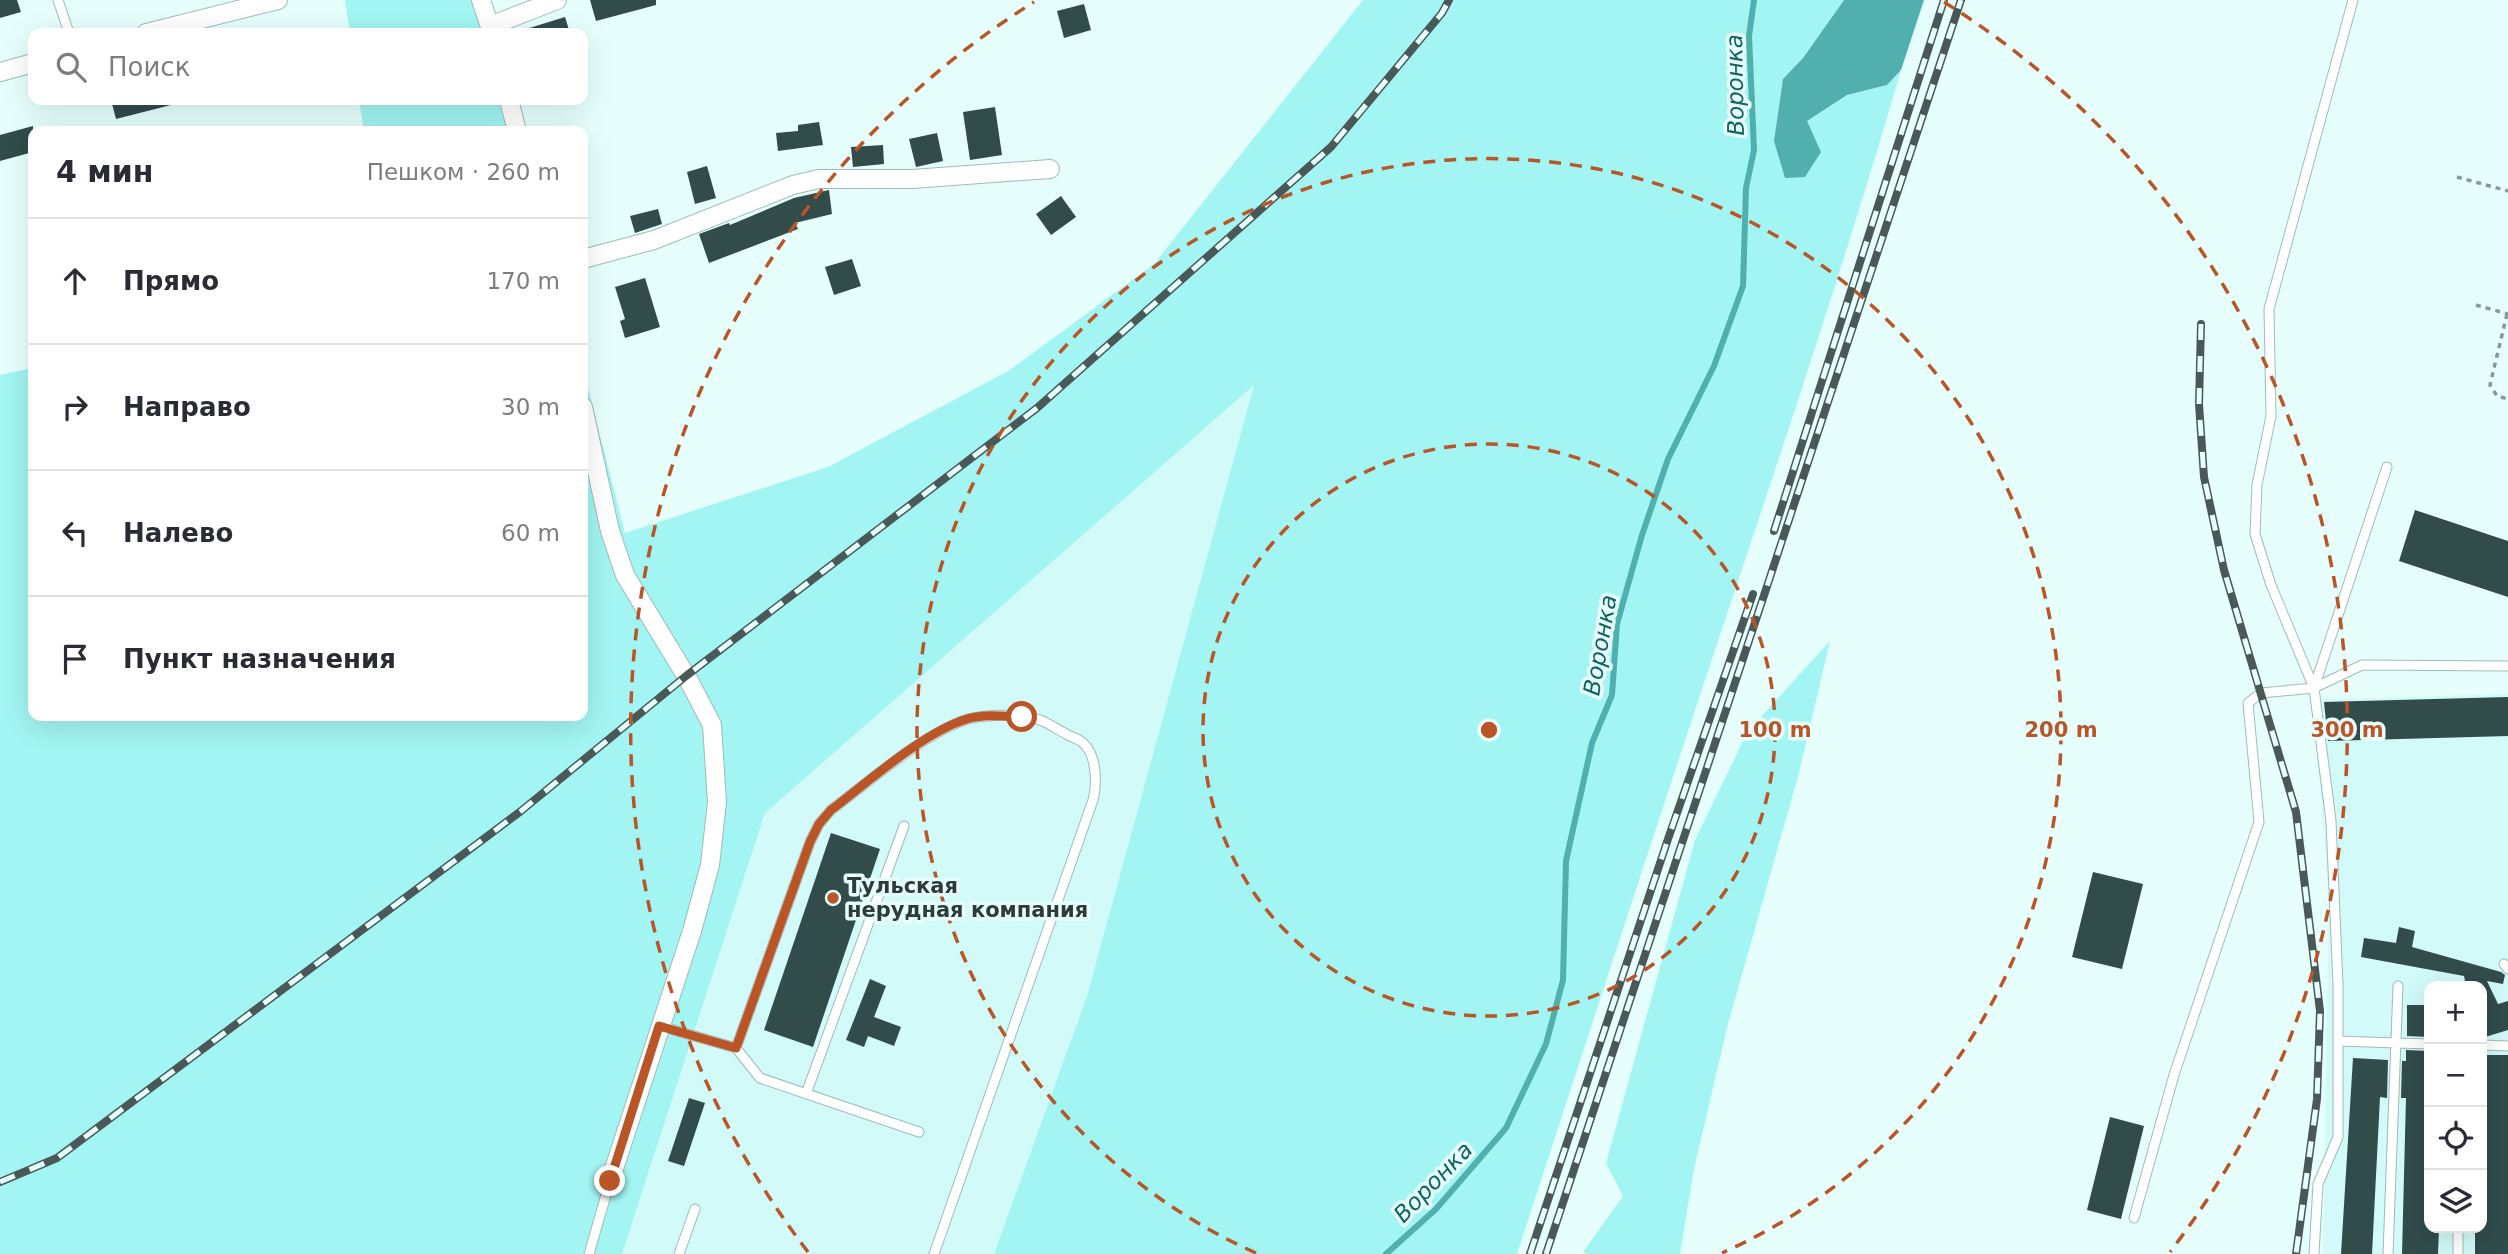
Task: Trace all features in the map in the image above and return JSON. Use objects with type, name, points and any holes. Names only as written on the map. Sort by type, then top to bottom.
[{"type":"street","points":[[166,28],[278,0]]},
{"type":"street","points":[[481,0],[490,28]]},
{"type":"street","points":[[495,28],[557,0]]},
{"type":"street","points":[[0,72],[28,64]]},
{"type":"street","points":[[510,105],[516,126]]},
{"type":"street","points":[[588,257],[654,240],[793,185],[819,179],[912,179],[1050,169]]},
{"type":"street","points":[[588,430],[610,531],[632,589],[708,715],[714,740],[717,802],[710,865],[692,931],[610,1181]]},
{"type":"lane","points":[[58,0],[67,28]]},
{"type":"lane","points":[[2314,1254],[2318,1184],[2338,1137],[2338,984],[2331,821],[2314,688],[2271,585],[2255,534],[2258,485],[2271,416],[2269,309],[2354,0]]},
{"type":"lane","points":[[2314,688],[2387,467]]},
{"type":"lane","points":[[2134,1218],[2174,1075],[2259,822],[2248,703],[2261,693],[2314,688],[2362,665],[2508,666]]},
{"type":"lane","points":[[736,1048],[810,842],[819,824],[831,810],[932,735],[968,719],[1004,716],[1036,719],[1084,744],[1094,771],[1093,800],[934,1254]]},
{"type":"lane","points":[[806,1094],[904,825]]},
{"type":"lane","points":[[2388,1254],[2398,986]]},
{"type":"lane","points":[[659,1026],[736,1048],[760,1078],[919,1132]]},
{"type":"lane","points":[[2338,1041],[2424,1044]]},
{"type":"lane","points":[[2487,1045],[2508,1046]]},
{"type":"lane","points":[[589,1254],[610,1181]]},
{"type":"lane","points":[[679,1254],[695,1209]]},
{"type":"lane","points":[[2458,1233],[2458,1254]]},
{"type":"path","points":[[2457,177],[2508,191]]},
{"type":"path","points":[[2476,305],[2508,314],[2490,385],[2497,396],[2508,399]]},
{"type":"shaded area","points":[[345,0],[489,0],[496,28],[349,28]]},
{"type":"shaded area","points":[[1363,0],[1844,0],[1803,58],[1783,79],[1807,121],[1847,95],[1887,85],[1901,70],[1809,368],[1517,1254],[994,1254],[1087,996],[1254,385],[765,813],[622,1254],[0,1254],[0,375],[28,369],[28,721],[588,721],[588,388],[625,533],[828,467],[1010,370],[1154,264]]},
{"type":"shaded area","points":[[1844,0],[1924,0],[1901,70],[1887,85],[1847,95],[1807,121],[1821,152],[1805,177],[1785,178],[1774,141],[1783,79],[1803,58]]},
{"type":"shaded area","points":[[360,105],[515,105],[521,126],[363,126]]},
{"type":"shaded area","points":[[1255,383],[1087,996],[994,1254],[622,1254],[765,813]]},
{"type":"shaded area","points":[[1830,641],[1799,773],[1728,1024],[1694,1169],[1680,1254],[1587,1254],[1583,1252],[1623,1196],[1606,1163],[1695,840],[1748,731]]},
{"type":"shaded area","points":[[2508,694],[2508,1254],[2323,1254],[2329,900],[2313,700]]},
{"type":"building","points":[[0,0],[17,0],[21,12],[0,18]]},
{"type":"building","points":[[590,0],[656,0],[656,5],[596,21]]},
{"type":"building","points":[[1084,4],[1091,30],[1064,38],[1057,11]]},
{"type":"building","points":[[565,17],[568,28],[529,28]]},
{"type":"building","points":[[112,105],[171,105],[116,119]]},
{"type":"building","points":[[995,107],[1002,155],[970,160],[963,112]]},
{"type":"building","points":[[819,122],[823,145],[778,151],[776,133],[798,131],[798,125]]},
{"type":"building","points":[[28,127],[28,153],[0,161],[0,135]]},
{"type":"building","points":[[937,133],[943,161],[916,167],[909,139]]},
{"type":"building","points":[[883,145],[884,164],[853,167],[851,147]]},
{"type":"building","points":[[707,166],[716,198],[695,204],[687,172]]},
{"type":"building","points":[[829,190],[832,214],[795,223],[798,229],[709,263],[699,234],[729,223],[730,225],[794,198]]},
{"type":"building","points":[[1061,196],[1076,217],[1051,235],[1036,214]]},
{"type":"building","points":[[658,209],[662,224],[635,233],[630,216]]},
{"type":"building","points":[[852,259],[861,286],[834,295],[825,267]]},
{"type":"building","points":[[645,278],[660,327],[625,338],[620,321],[625,319],[615,287]]},
{"type":"building","points":[[2415,510],[2508,541],[2508,597],[2399,561]]},
{"type":"building","points":[[2508,697],[2508,736],[2328,741],[2324,702]]},
{"type":"building","points":[[831,833],[880,849],[813,1047],[764,1030]]},
{"type":"building","points":[[2093,872],[2143,884],[2122,969],[2072,957]]},
{"type":"building","points":[[2399,927],[2415,931],[2412,947],[2501,972],[2505,975],[2503,984],[2465,981],[2464,976],[2361,957],[2364,938],[2396,943]]},
{"type":"building","points":[[870,979],[886,986],[874,1017],[901,1027],[894,1046],[868,1036],[864,1047],[846,1040]]},
{"type":"building","points":[[2487,981],[2498,1004],[2508,1001],[2508,1030],[2487,1036]]},
{"type":"building","points":[[2407,1005],[2424,1005],[2424,1037],[2407,1036]]},
{"type":"building","points":[[2406,1050],[2424,1051],[2424,1233],[2439,1233],[2438,1254],[2402,1254],[2406,1098],[2401,1098],[2402,1061],[2406,1061]]},
{"type":"building","points":[[2487,1055],[2508,1055],[2508,1254],[2475,1254],[2475,1233],[2487,1233]]},
{"type":"building","points":[[2353,1058],[2388,1060],[2387,1098],[2380,1097],[2372,1254],[2341,1254]]},
{"type":"building","points":[[689,1098],[705,1103],[684,1166],[668,1161]]},
{"type":"building","points":[[2110,1117],[2144,1126],[2121,1219],[2087,1210]]},
{"type":"waterway","name":"Воронка","points":[[1386,1254],[1436,1209],[1506,1128],[1546,1044],[1563,980],[1566,861],[1592,743],[1612,695],[1617,624],[1642,535],[1668,459],[1714,366],[1743,286],[1746,188],[1754,150],[1749,36],[1754,0]]},
{"type":"railway","points":[[0,1182],[57,1158],[521,811],[686,676],[1037,408],[1331,147],[1442,13],[1449,0]]},
{"type":"railway","points":[[1774,531],[1944,0]]},
{"type":"railway","points":[[1546,1254],[1961,0]]},
{"type":"railway","points":[[2201,324],[2199,404],[2204,477],[2224,570],[2296,812],[2320,1011],[2317,1099],[2296,1254]]},
{"type":"railway","points":[[1530,1254],[1668,839],[1753,594]]},
{"type":"place","name":"Тульская нерудная компания","points":[[833,898]]},
{"type":"route","points":[[610,1181],[659,1026],[736,1048],[810,842],[819,824],[831,810],[932,735],[968,719],[1022,717]]}]
